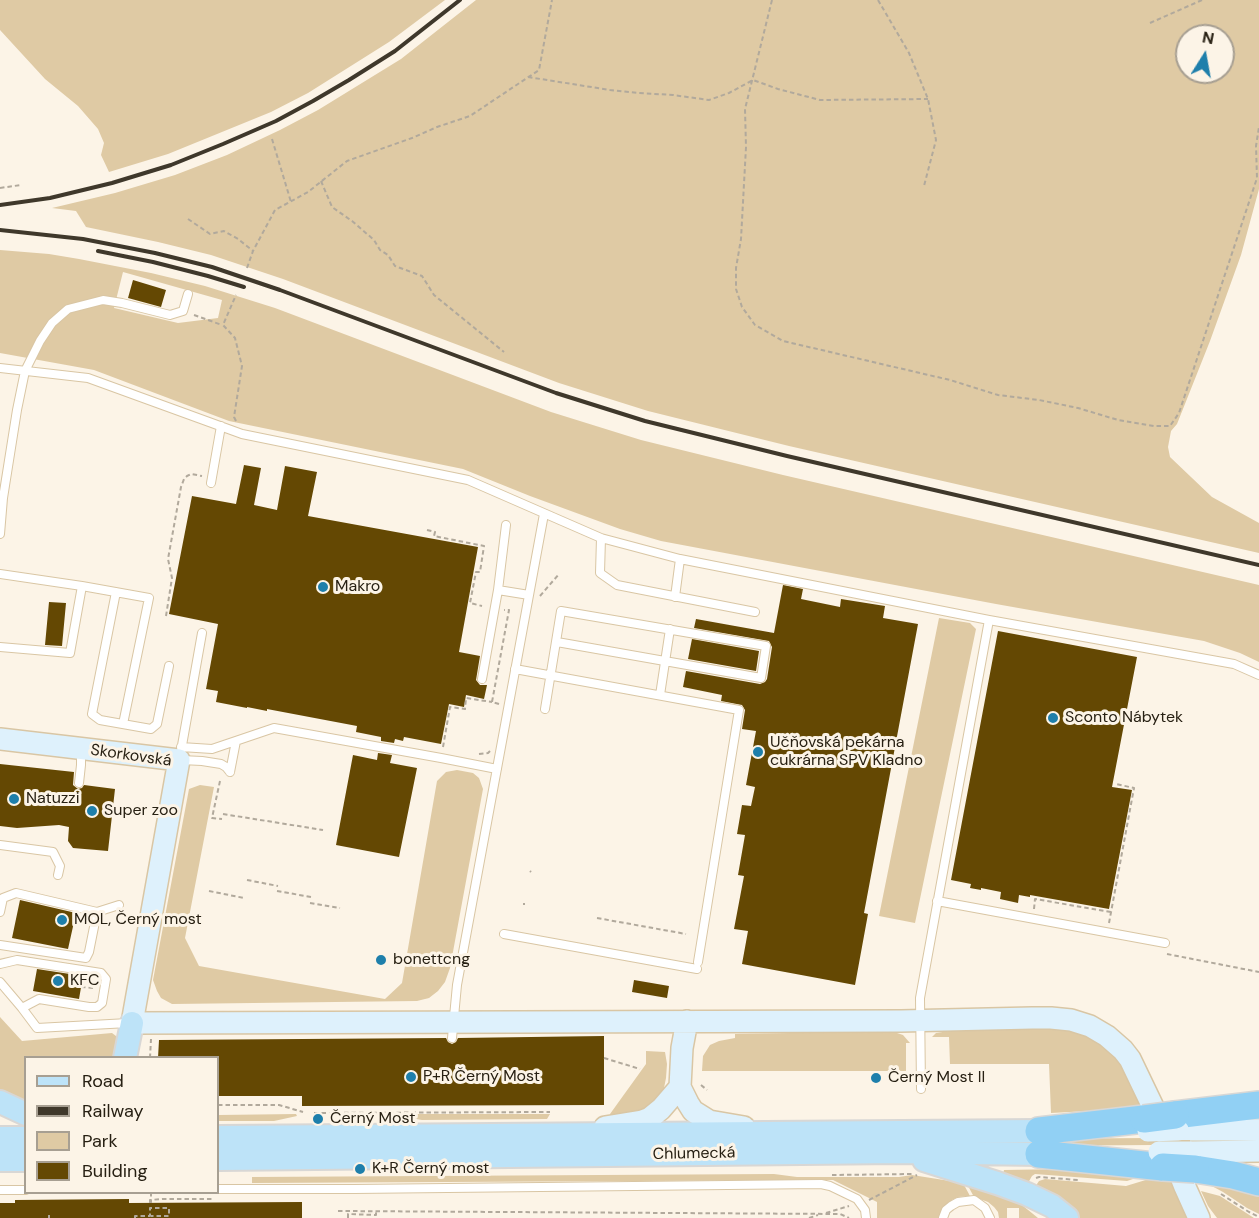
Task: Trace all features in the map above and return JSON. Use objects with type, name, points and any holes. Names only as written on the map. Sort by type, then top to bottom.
[{"type":"highway","points":[[1039,1143],[1146,1125],[1177,1123],[1221,1107],[1259,1106]]},
{"type":"highway","points":[[1039,1143],[1161,1160],[1259,1182]]},
{"type":"main road","points":[[125,1056],[132,1023]]},
{"type":"main road","points":[[0,1102],[24,1113]]},
{"type":"main road","name":"Chlumecká","points":[[219,1137],[777,1133],[1039,1143]]},
{"type":"main road","points":[[0,1138],[24,1138]]},
{"type":"main road","name":"Chlumecká","points":[[219,1159],[900,1152],[1039,1143]]},
{"type":"main road","points":[[900,1152],[1027,1194],[1052,1206],[1067,1218]]},
{"type":"main road","points":[[0,1160],[24,1160]]},
{"type":"street","name":"Skorkovská","points":[[0,739],[81,749],[180,754],[132,1023]]},
{"type":"street","points":[[132,1023],[452,1030],[687,1021],[1051,1018],[1081,1022],[1107,1036],[1123,1050],[1135,1066],[1199,1218]]},
{"type":"street","points":[[687,1021],[682,1048],[680,1087],[693,1111],[709,1121],[777,1133]]},
{"type":"street","points":[[545,1134],[642,1121],[656,1114],[680,1087]]},
{"type":"street","points":[[1177,1123],[1259,1130]]},
{"type":"street","points":[[1200,1170],[1259,1151]]},
{"type":"lane","points":[[0,534],[3,498],[25,371],[52,322],[68,309],[103,300],[170,315],[183,311],[188,294]]},
{"type":"lane","points":[[0,368],[88,378],[242,434],[468,480],[602,538],[680,559],[989,620],[1234,664],[1259,675]]},
{"type":"lane","points":[[211,483],[221,426]]},
{"type":"lane","points":[[452,1030],[457,985],[544,514]]},
{"type":"lane","points":[[482,679],[498,590],[506,525]]},
{"type":"lane","points":[[602,538],[600,573],[617,585],[755,612]]},
{"type":"lane","points":[[675,597],[680,559]]},
{"type":"lane","points":[[0,574],[149,598],[123,724]]},
{"type":"lane","points":[[0,647],[70,653],[82,586]]},
{"type":"lane","points":[[498,590],[529,595]]},
{"type":"lane","points":[[116,592],[92,714],[99,720],[151,729],[157,724],[169,666]]},
{"type":"lane","points":[[545,708],[561,611],[766,646],[761,678],[557,642]]},
{"type":"lane","points":[[921,1089],[920,998],[989,620]]},
{"type":"lane","points":[[660,695],[670,630]]},
{"type":"lane","points":[[180,754],[202,633]]},
{"type":"lane","points":[[504,934],[697,965],[739,710],[515,669]]},
{"type":"lane","points":[[180,754],[212,750],[274,728],[497,769]]},
{"type":"lane","points":[[180,754],[216,763],[226,767],[230,772],[236,741]]},
{"type":"lane","points":[[79,783],[81,749]]},
{"type":"lane","points":[[0,845],[53,852],[60,866],[58,875]]},
{"type":"lane","points":[[1,906],[3,898],[16,893],[98,912],[119,904]]},
{"type":"lane","points":[[937,902],[1165,943]]},
{"type":"lane","points":[[0,945],[86,958],[98,912]]},
{"type":"lane","points":[[0,964],[17,960],[101,973],[106,979],[102,1003],[97,1007],[39,999],[22,1008]]},
{"type":"lane","points":[[0,982],[37,1028],[132,1023]]},
{"type":"lane","points":[[219,1189],[821,1184],[857,1199],[865,1210],[866,1218]]},
{"type":"lane","points":[[0,1191],[24,1190]]},
{"type":"lane","points":[[943,1218],[946,1210],[951,1206],[958,1202],[974,1200],[985,1208],[990,1218]]},
{"type":"path","points":[[247,268],[275,210],[308,192],[347,161],[470,116],[539,70],[552,0]]},
{"type":"path","points":[[772,0],[745,109],[746,147],[736,289],[742,307],[755,325],[783,340],[794,343],[950,380],[998,395],[1078,408],[1118,420],[1154,426],[1170,426],[1179,412],[1257,178],[1256,146],[1259,127]]},
{"type":"path","points":[[878,0],[909,53],[928,99],[936,140],[924,186]]},
{"type":"path","points":[[1150,23],[1202,0]]},
{"type":"path","points":[[528,77],[638,93],[709,100],[729,93],[753,80],[820,100],[928,99]]},
{"type":"path","points":[[272,139],[291,202]]},
{"type":"path","points":[[321,181],[332,207],[374,240],[395,266],[422,276],[434,295],[504,352]]},
{"type":"path","points":[[0,188],[21,185]]},
{"type":"path","points":[[188,219],[210,234],[224,231],[254,251]]},
{"type":"path","points":[[223,325],[237,294]]},
{"type":"path","points":[[183,311],[223,325],[235,338],[242,366],[234,417],[242,434]]},
{"type":"path","points":[[166,616],[172,578],[168,559],[181,487],[187,476],[196,475]]},
{"type":"path","points":[[427,531],[435,531],[434,536],[484,546],[480,573],[476,572],[470,603],[482,606]]},
{"type":"path","points":[[492,702],[509,610],[501,609]]},
{"type":"path","points":[[443,747],[450,707],[465,709],[466,698],[508,706]]},
{"type":"path","points":[[471,752],[488,753],[491,749]]},
{"type":"path","points":[[220,781],[212,818],[222,819]]},
{"type":"path","points":[[1108,926],[1134,788],[1116,784]]},
{"type":"path","points":[[223,814],[323,830]]},
{"type":"path","points":[[247,880],[278,886]]},
{"type":"path","points":[[209,891],[244,898]]},
{"type":"path","points":[[277,891],[311,897]]},
{"type":"path","points":[[1034,909],[1035,899],[1111,912]]},
{"type":"path","points":[[310,903],[340,908]]},
{"type":"path","points":[[597,918],[686,934]]},
{"type":"path","points":[[1163,953],[1259,972]]},
{"type":"path","points":[[81,987],[94,988]]},
{"type":"path","points":[[150,1056],[151,1038]]},
{"type":"path","points":[[604,1058],[640,1069]]},
{"type":"path","points":[[701,1085],[707,1090]]},
{"type":"path","points":[[219,1105],[279,1105],[303,1112]]},
{"type":"path","points":[[314,1113],[550,1112]]},
{"type":"path","points":[[1200,1170],[1249,1212],[1259,1217]]},
{"type":"path","points":[[151,1200],[162,1199]]},
{"type":"path","points":[[135,1218],[135,1216],[150,1216],[152,1211],[150,1208],[169,1208],[169,1216],[151,1216]]},
{"type":"path","points":[[338,1211],[840,1214],[849,1218]]},
{"type":"path","points":[[348,1218],[348,1214],[376,1215],[376,1212]]},
{"type":"green space","points":[[0,0],[445,0],[389,42],[308,93],[271,112],[168,154],[109,172],[101,155],[104,143],[98,129],[78,106],[45,79],[0,30]]},
{"type":"green space","points":[[476,0],[1259,0],[1259,189],[1241,255],[1177,424],[1171,431],[1168,447],[1170,457],[1212,497],[1259,523],[1259,553],[789,446],[648,411],[559,383],[283,279],[211,255],[86,227],[76,211],[52,208],[115,193],[175,175],[227,155],[318,110],[401,59]]},
{"type":"green space","points":[[0,250],[79,259],[205,286],[275,308],[551,412],[641,440],[1259,585],[1259,662],[1204,641],[661,541],[620,529],[463,469],[229,421],[94,370],[0,353]],"holes":[[[123,272],[222,300],[218,318],[178,323],[114,308]]]},
{"type":"green space","points":[[939,618],[970,623],[976,629],[915,923],[879,916]]},
{"type":"green space","points":[[457,770],[473,773],[479,778],[483,789],[450,968],[445,982],[429,998],[417,1001],[172,1004],[161,998],[153,980],[189,789],[200,785],[214,787],[185,938],[199,966],[385,999],[402,983],[437,781],[446,772]]},
{"type":"green space","points":[[0,1017],[22,1041],[112,1033],[116,1036],[118,1041],[114,1056],[24,1056],[24,1108],[0,1096]]},
{"type":"green space","points":[[1055,1027],[1092,1036],[1118,1057],[1143,1108],[1051,1113],[1049,1064],[950,1064],[949,1037],[932,1037],[936,1033],[949,1031]]},
{"type":"green space","points":[[897,1031],[910,1043],[906,1043],[906,1071],[702,1071],[703,1056],[710,1045],[735,1038],[735,1034]]},
{"type":"green space","points":[[646,1051],[665,1052],[667,1064],[663,1093],[647,1112],[611,1118],[610,1114],[646,1064]]},
{"type":"green space","points":[[296,1114],[297,1116],[274,1121],[219,1121],[219,1115]]},
{"type":"green space","points":[[399,1114],[550,1114],[547,1119],[422,1120],[398,1116]]},
{"type":"green space","points":[[1152,1138],[1155,1145],[1003,1146],[1002,1139]]},
{"type":"green space","points":[[1065,1169],[1151,1173],[1127,1181],[1035,1174],[1028,1183],[1003,1174],[1004,1170]]},
{"type":"green space","points":[[774,1174],[797,1177],[912,1175],[963,1183],[970,1196],[952,1200],[943,1207],[939,1218],[877,1218],[877,1202],[833,1180],[252,1183],[252,1177]]},
{"type":"green space","points":[[1045,1179],[1126,1186],[1149,1179],[1173,1181],[1189,1218],[1080,1218],[1035,1187],[1039,1181]]},
{"type":"green space","points":[[967,1184],[1022,1205],[1038,1218],[1019,1218],[1019,1208],[1007,1208],[1007,1218],[999,1218],[994,1207],[974,1197]]},
{"type":"green space","points":[[1208,1184],[1259,1192],[1259,1214],[1247,1208]]},
{"type":"green space","points":[[1201,1191],[1220,1196],[1254,1218],[1217,1218]]},
{"type":"building","points":[[133,280],[166,290],[161,307],[128,298]]},
{"type":"building","name":"Makro","points":[[244,465],[261,468],[254,505],[277,510],[285,466],[317,472],[308,516],[478,547],[459,652],[480,656],[476,680],[480,685],[487,685],[484,699],[466,695],[464,707],[449,704],[441,744],[404,737],[403,741],[395,739],[394,743],[381,741],[381,737],[356,732],[357,726],[216,702],[218,691],[206,689],[218,624],[169,614],[192,496],[236,504]]},
{"type":"building","points":[[783,585],[803,589],[801,599],[840,607],[841,599],[885,606],[883,618],[918,624],[864,913],[868,914],[855,985],[742,964],[748,931],[734,929],[744,876],[738,875],[745,835],[737,834],[742,805],[751,806],[755,787],[746,785],[756,731],[742,729],[745,710],[742,705],[721,701],[722,695],[683,687],[686,671],[760,684],[765,682],[772,647],[769,641],[694,628],[696,619],[774,633]]},
{"type":"building","points":[[49,602],[66,603],[62,646],[45,645]]},
{"type":"building","name":"Sconto Nábytek","points":[[998,631],[1137,657],[1112,787],[1132,790],[1109,909],[1030,895],[1030,897],[1019,895],[1018,903],[1000,899],[1001,892],[970,888],[971,884],[951,880]]},
{"type":"building","points":[[692,639],[759,651],[756,671],[688,659]]},
{"type":"building","points":[[378,753],[392,755],[390,763],[417,768],[399,857],[336,845],[353,755],[377,760]]},
{"type":"building","points":[[0,764],[74,772],[73,785],[78,789],[84,785],[115,789],[108,851],[73,848],[68,841],[69,827],[59,825],[17,828],[0,826]]},
{"type":"building","points":[[20,900],[76,913],[68,949],[12,938]]},
{"type":"building","name":"KFC","points":[[37,969],[83,976],[79,999],[33,991]]},
{"type":"building","points":[[634,980],[669,986],[667,998],[632,992]]},
{"type":"building","name":"P+R Černý Most","points":[[604,1036],[604,1105],[302,1106],[302,1096],[219,1096],[219,1056],[158,1056],[159,1040],[446,1038],[452,1044],[458,1038]]},
{"type":"building","points":[[129,1199],[129,1203],[302,1202],[302,1218],[0,1218],[0,1203],[15,1203],[15,1200]]},
{"type":"railway","points":[[0,205],[50,198],[112,183],[171,165],[276,121],[395,51],[460,0]]},
{"type":"railway","points":[[0,230],[83,239],[212,267],[556,393],[645,421],[1259,565]]},
{"type":"railway","points":[[98,251],[153,262],[244,287]]},
{"type":"place","name":"Makro","points":[[323,587]]},
{"type":"place","name":"Sconto Nábytek","points":[[1053,718]]},
{"type":"place","name":"Učňovská pekárna cukrárna SPV Kladno","points":[[758,752]]},
{"type":"place","name":"Natuzzi","points":[[14,799]]},
{"type":"place","name":"Super zoo","points":[[92,811]]},
{"type":"place","name":"MOL, Černý most","points":[[62,920]]},
{"type":"place","name":"bonettcng","points":[[381,960]]},
{"type":"place","name":"KFC","points":[[58,981]]},
{"type":"place","name":"P+R Černý Most","points":[[411,1077]]},
{"type":"place","name":"Černý Most II","points":[[876,1078]]},
{"type":"place","name":"Černý Most","points":[[318,1119]]},
{"type":"place","name":"K+R Černý most","points":[[360,1169]]}]
